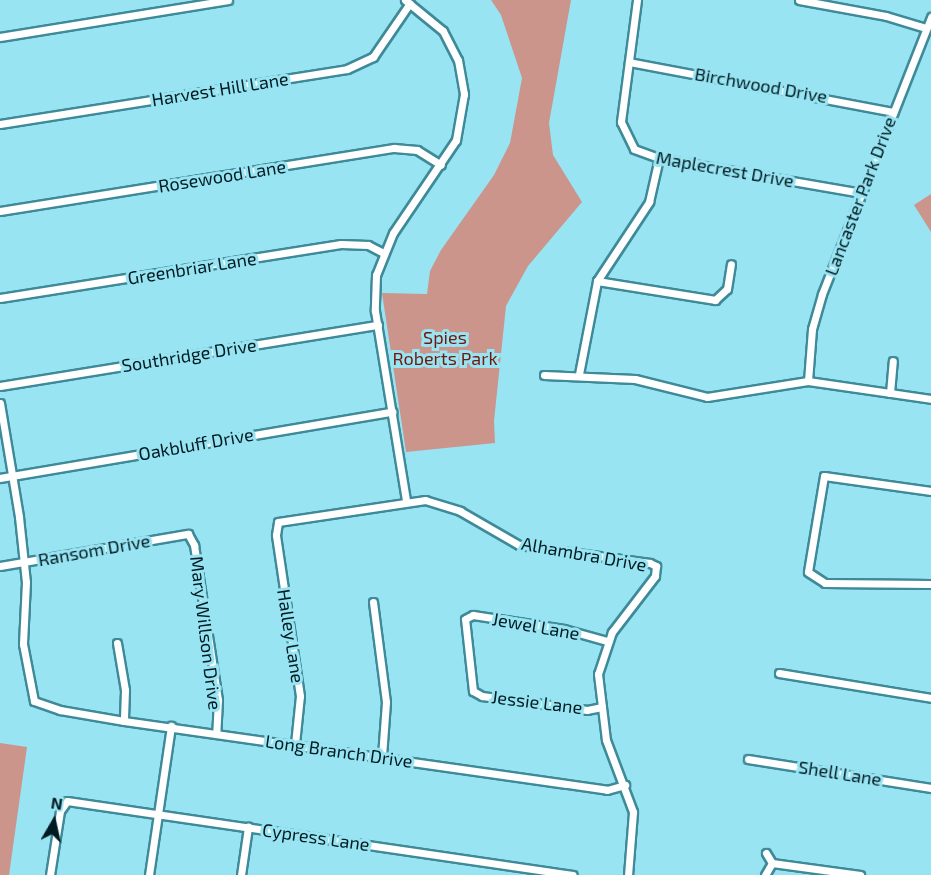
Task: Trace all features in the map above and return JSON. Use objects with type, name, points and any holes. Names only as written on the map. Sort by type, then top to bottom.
[{"type":"street","points":[[0,38],[183,4],[228,0]]},
{"type":"street","points":[[629,62],[638,0]]},
{"type":"street","points":[[799,0],[886,16],[926,28]]},
{"type":"street","points":[[406,500],[378,325],[375,285],[382,252],[441,165],[462,122],[463,80],[458,60],[443,31],[408,2]]},
{"type":"street","name":"Harvest Hill Lane","points":[[0,124],[347,69],[373,57],[408,2]]},
{"type":"street","name":"Lancaster Park Drive","points":[[808,381],[812,328],[822,294],[931,16]]},
{"type":"street","name":"Maplecrest Drive","points":[[629,62],[621,108],[621,122],[628,142],[634,149],[659,158],[861,193]]},
{"type":"street","name":"Birchwood Drive","points":[[629,62],[893,112]]},
{"type":"street","name":"Rosewood Lane","points":[[0,211],[394,148],[417,150],[441,165]]},
{"type":"street","points":[[579,374],[597,281],[649,202],[659,158]]},
{"type":"street","name":"Greenbriar Lane","points":[[0,298],[341,244],[368,245],[382,252]]},
{"type":"street","points":[[597,281],[715,300],[726,290],[730,264]]},
{"type":"street","name":"Southridge Drive","points":[[0,386],[378,325]]},
{"type":"street","points":[[890,393],[893,361]]},
{"type":"street","points":[[544,375],[579,374],[599,380],[658,383],[707,398],[808,381],[931,399]]},
{"type":"street","points":[[0,403],[24,562]]},
{"type":"street","name":"Oakbluff Drive","points":[[0,478],[392,412]]},
{"type":"street","points":[[931,491],[824,476],[808,572],[825,583],[931,584]]},
{"type":"street","name":"Alhambra Drive","points":[[277,528],[278,522],[406,500],[424,500],[460,511],[519,545],[656,566],[655,576],[607,641]]},
{"type":"street","name":"Halley Lane","points":[[277,528],[300,696],[295,744]]},
{"type":"street","name":"Ransom Drive","points":[[0,566],[188,534]]},
{"type":"street","name":"Mary Willson Drive","points":[[188,534],[194,545],[218,700],[216,733]]},
{"type":"street","name":"Long Branch Drive","points":[[24,562],[23,644],[29,685],[34,701],[124,721],[607,789],[625,785]]},
{"type":"street","points":[[373,602],[385,692],[382,757]]},
{"type":"street","name":"Jewel Lane","points":[[473,691],[465,620],[473,615],[564,629],[607,641]]},
{"type":"street","points":[[607,641],[598,674],[606,740],[625,785],[635,824],[628,875]]},
{"type":"street","points":[[117,644],[125,690],[124,721]]},
{"type":"street","points":[[779,673],[931,698]]},
{"type":"street","name":"Jessie Lane","points":[[473,691],[482,696],[587,710],[602,707]]},
{"type":"street","points":[[150,875],[171,726]]},
{"type":"street","name":"Shell Lane","points":[[748,759],[931,788]]},
{"type":"street","name":"Cypress Lane","points":[[50,875],[61,807],[67,801],[573,875]]},
{"type":"street","points":[[241,875],[248,827]]},
{"type":"street","points":[[766,853],[772,863]]},
{"type":"street","points":[[765,875],[772,863]]},
{"type":"street","points":[[772,863],[860,875]]},
{"type":"street","points":[[516,875],[517,867]]},
{"type":"green space","name":"Spies Roberts Park","points":[[491,0],[571,0],[549,123],[553,155],[582,202],[528,266],[506,306],[494,421],[495,443],[406,452],[382,293],[427,294],[430,271],[441,250],[494,175],[510,143],[522,78],[501,15]]},
{"type":"green space","points":[[931,194],[931,232],[914,205]]},
{"type":"green space","points":[[0,743],[27,747],[9,875],[0,875]]}]
